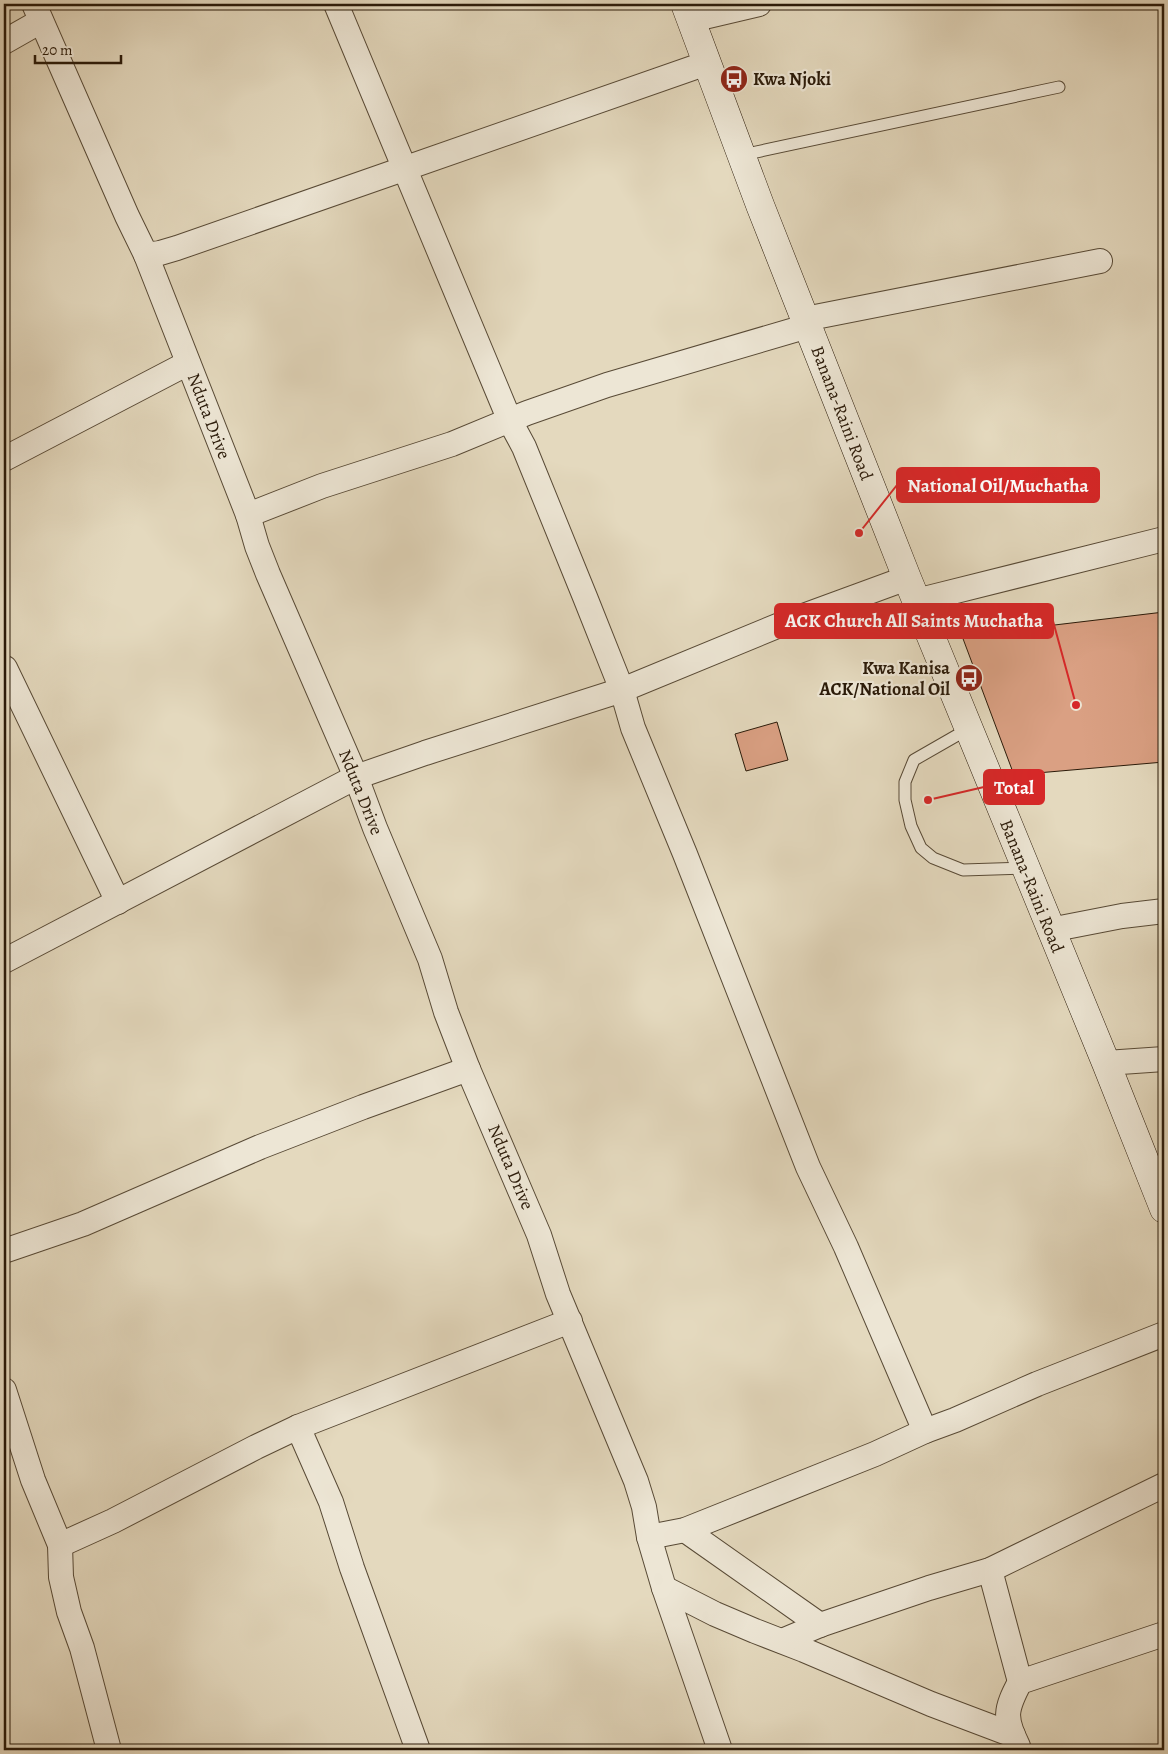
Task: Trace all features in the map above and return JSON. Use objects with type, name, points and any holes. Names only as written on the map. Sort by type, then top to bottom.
[{"type":"main road","name":"Banana-Raini Road","points":[[688,12],[911,590],[1106,1063],[1164,1210]]},
{"type":"street","points":[[336,4],[510,421],[533,468],[622,690],[633,728],[685,854],[808,1167],[846,1247],[924,1431]]},
{"type":"street","points":[[688,12],[759,4]]},
{"type":"street","points":[[4,42],[38,12]]},
{"type":"street","name":"Nduta Drive","points":[[38,12],[127,216],[146,255],[248,515],[268,574],[356,777],[430,959],[446,1012],[468,1069],[539,1235],[558,1294],[636,1481],[644,1507],[649,1537],[664,1588],[720,1750]]},
{"type":"street","points":[[146,255],[177,248],[404,167],[707,63]]},
{"type":"street","points":[[248,515],[322,486],[452,444],[527,413],[607,385],[807,323],[1100,261]]},
{"type":"street","points":[[4,459],[188,363]]},
{"type":"street","points":[[4,961],[356,777],[622,690],[787,622],[911,590],[1164,539]]},
{"type":"street","points":[[5,668],[118,902]]},
{"type":"street","points":[[1050,930],[1122,916],[1164,911]]},
{"type":"street","points":[[1106,1063],[1164,1059]]},
{"type":"street","points":[[4,1251],[83,1224],[269,1144],[468,1069]]},
{"type":"street","points":[[60,1545],[113,1521],[298,1427],[570,1321]]},
{"type":"street","points":[[649,1537],[685,1530],[874,1454],[1037,1384],[1164,1334]]},
{"type":"street","points":[[4,1390],[12,1445],[33,1480],[60,1545],[61,1577],[69,1612],[82,1648],[109,1750]]},
{"type":"street","points":[[298,1427],[331,1502],[352,1568],[418,1750]]},
{"type":"street","points":[[782,1641],[820,1625],[929,1588],[990,1570],[1164,1485]]},
{"type":"street","points":[[685,1530],[820,1625]]},
{"type":"street","points":[[990,1570],[1020,1682],[1011,1700],[1007,1717],[1016,1743]]},
{"type":"street","points":[[664,1588],[715,1614],[923,1701],[1016,1743]]},
{"type":"street","points":[[1020,1682],[1164,1634]]},
{"type":"lane","points":[[742,155],[1059,87]]},
{"type":"lane","points":[[968,729],[914,760],[905,782],[905,800],[911,826],[920,848],[933,858],[963,870],[1025,868]]},
{"type":"building","points":[[1164,612],[1164,762],[1014,775],[962,636]]},
{"type":"building","points":[[777,722],[788,760],[746,771],[735,734]]},
{"type":"place","name":"Kwa Njoki","points":[[734,79]]},
{"type":"place","name":"National Oil/Muchatha","points":[[859,533]]},
{"type":"place","name":"Kwa Kanisa ACK/National Oil","points":[[969,678]]},
{"type":"place","name":"ACK Church All Saints Muchatha","points":[[1076,705]]},
{"type":"place","name":"Total","points":[[928,800]]}]
